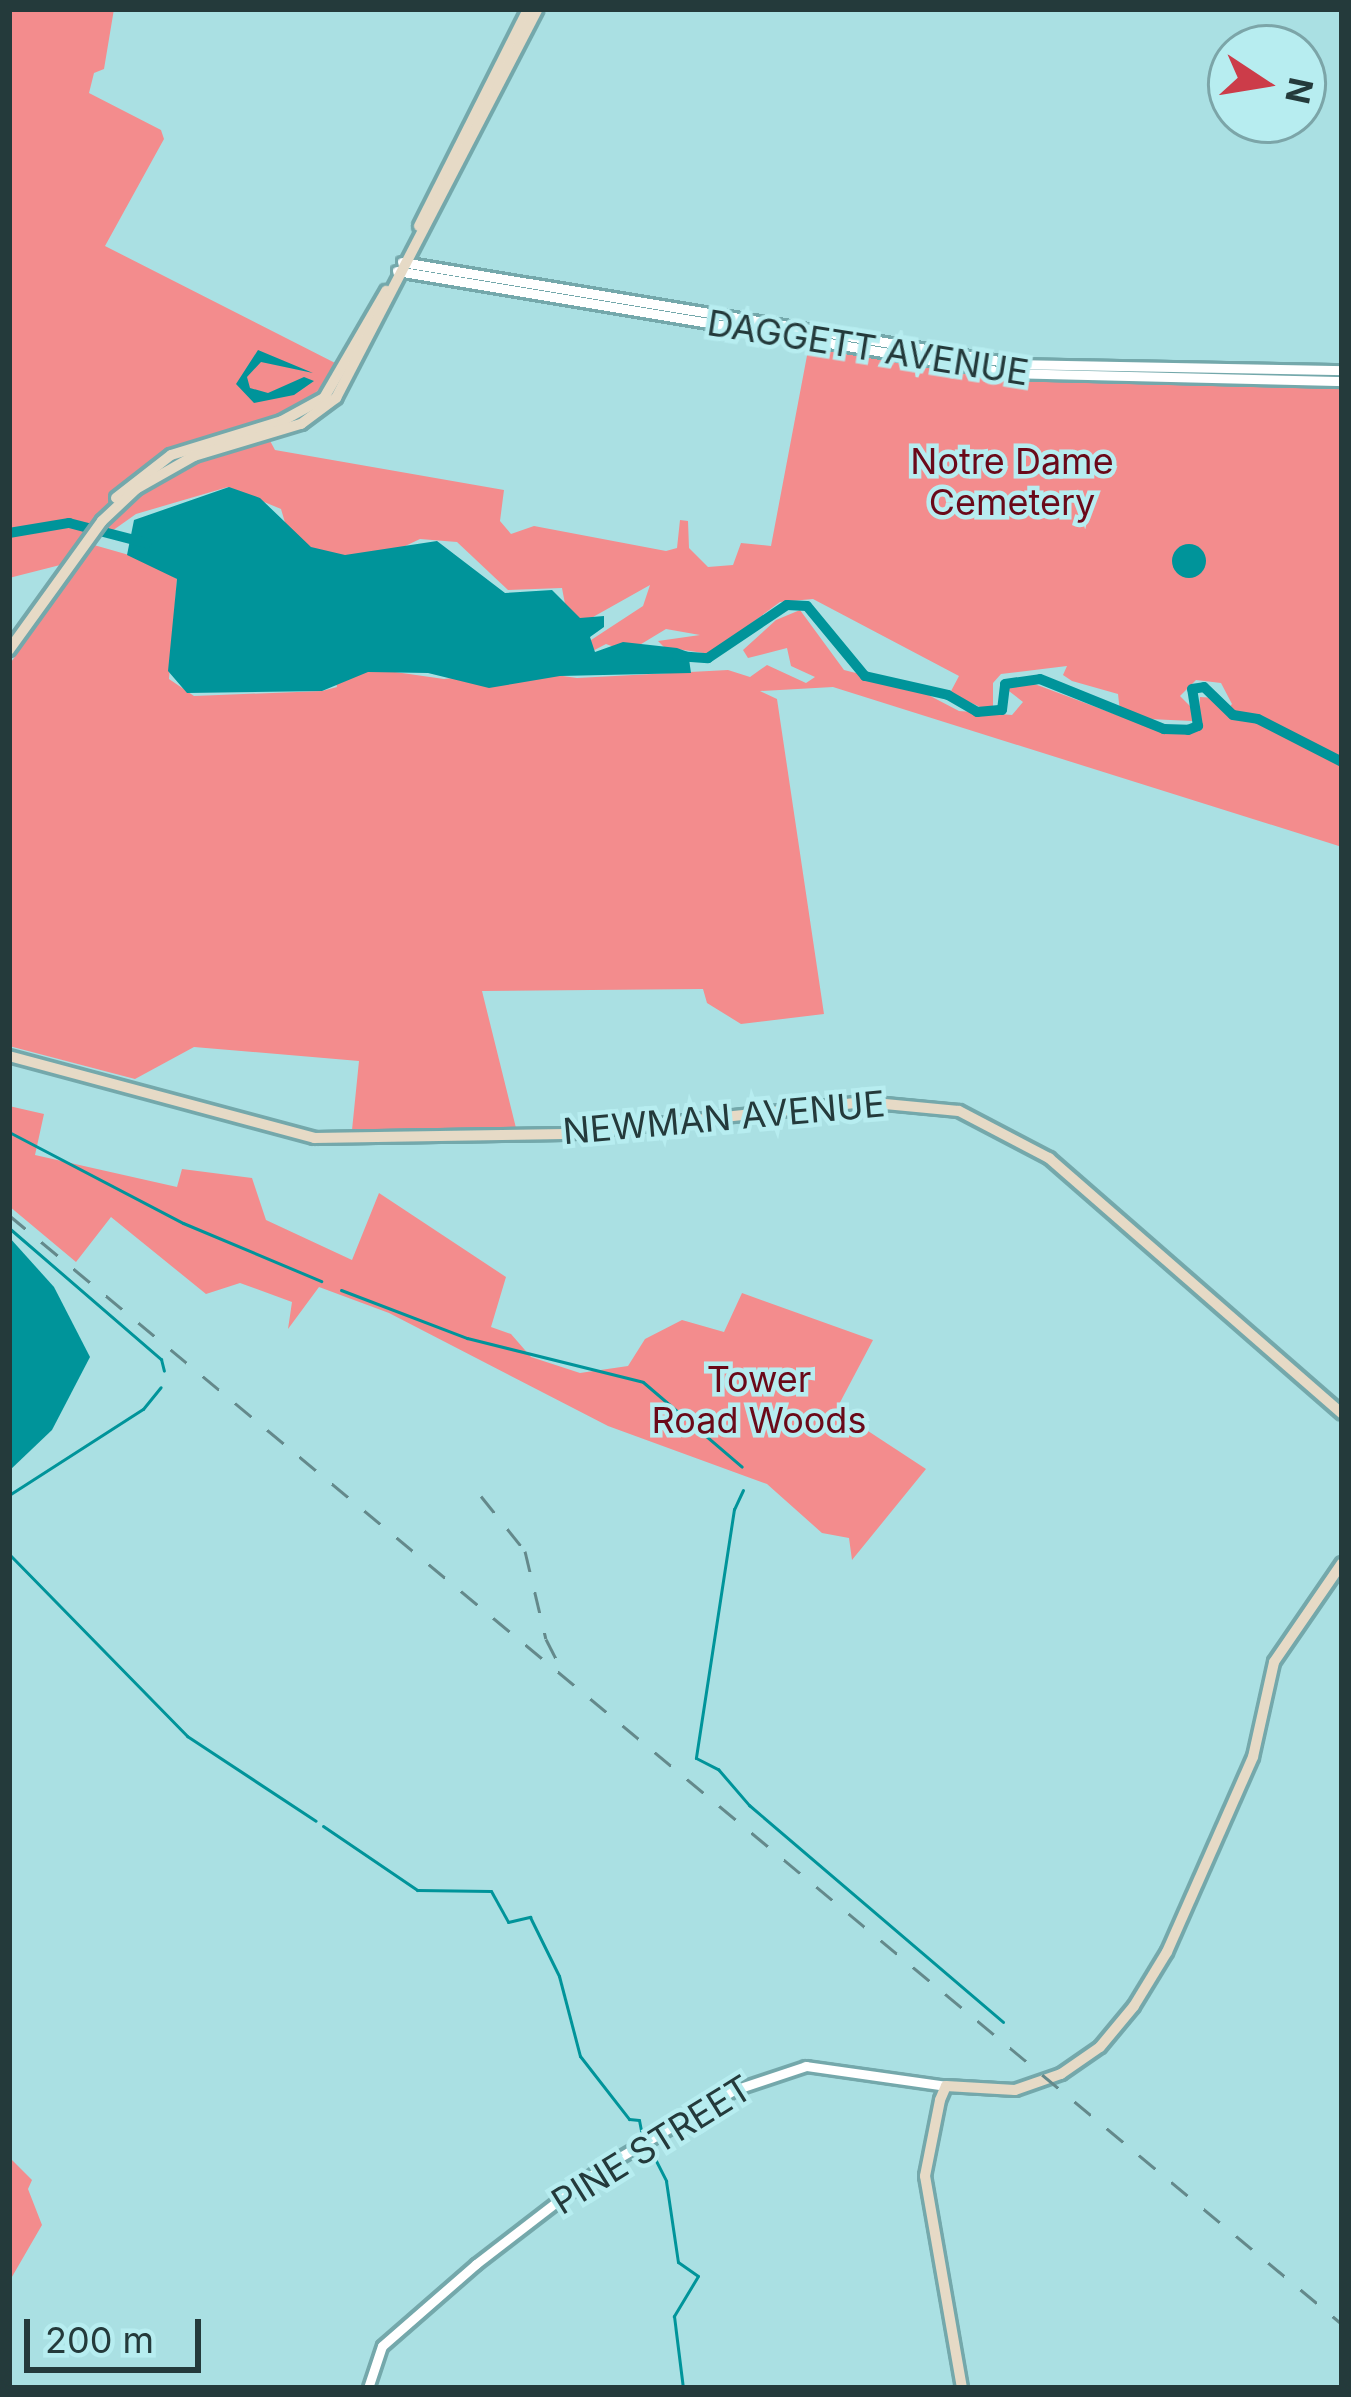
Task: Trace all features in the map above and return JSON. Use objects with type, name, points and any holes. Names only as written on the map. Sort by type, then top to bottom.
[{"type":"main road","points":[[9,650],[102,521],[173,465],[293,428],[326,407],[352,375],[528,9]]},
{"type":"main road","points":[[403,267],[538,9]]},
{"type":"main road","name":"NEWMAN AVENUE","points":[[9,1056],[314,1138],[566,1134],[864,1102],[959,1111],[1054,1162],[1341,1412]]},
{"type":"main road","name":"PINE STREET","points":[[946,2086],[1007,2091],[1049,2080],[1100,2047],[1134,2006],[1171,1944],[1253,1757],[1274,1662],[1342,1563]]},
{"type":"main road","points":[[946,2086],[924,2166],[962,2388]]},
{"type":"street","name":"DAGGETT AVENUE","points":[[403,267],[1017,364],[1342,370]]},
{"type":"street","name":"DAGGETT AVENUE","points":[[403,267],[1009,374],[1342,380]]},
{"type":"street","name":"PINE STREET","points":[[368,2388],[382,2346],[462,2276],[598,2170],[734,2090],[806,2066],[946,2086]]},
{"type":"green space","name":"Notre Dame Cemetery","points":[[9,9],[114,9],[104,69],[94,73],[89,93],[161,130],[164,139],[105,246],[343,367],[268,437],[275,450],[504,490],[500,521],[511,534],[534,526],[666,551],[677,548],[680,520],[688,521],[689,548],[708,567],[733,565],[741,543],[771,546],[809,345],[1022,380],[1342,381],[1342,847],[833,687],[760,691],[777,699],[824,1014],[741,1024],[707,1003],[703,989],[482,991],[516,1128],[352,1130],[359,1061],[194,1047],[135,1079],[9,1046],[9,665],[94,545],[143,559],[177,579],[169,679],[194,696],[322,691],[337,687],[332,663],[444,679],[519,670],[577,678],[728,670],[750,677],[767,665],[806,683],[815,677],[791,666],[787,648],[748,658],[743,650],[776,620],[800,610],[844,670],[915,688],[959,711],[1012,715],[1023,702],[1005,688],[1024,680],[1157,730],[1198,728],[1200,697],[1216,698],[1226,711],[1232,704],[1221,683],[1196,680],[1180,696],[1195,711],[1192,721],[1149,719],[1120,712],[1118,694],[1072,681],[1063,675],[1067,666],[1001,674],[993,683],[993,708],[980,707],[950,693],[959,676],[813,599],[780,602],[710,654],[664,647],[658,641],[700,635],[666,629],[628,652],[606,644],[581,657],[588,642],[643,606],[650,585],[577,626],[568,620],[562,588],[508,590],[457,542],[420,539],[399,549],[385,573],[356,583],[332,576],[291,543],[281,509],[228,487],[136,514],[112,531],[91,523],[68,563],[9,578]]},
{"type":"green space","name":"Tower Road Woods","points":[[9,1106],[44,1114],[35,1155],[177,1187],[182,1169],[252,1178],[266,1220],[352,1260],[379,1193],[506,1277],[491,1327],[511,1334],[531,1357],[580,1373],[628,1366],[645,1339],[682,1320],[724,1332],[742,1293],[873,1340],[836,1410],[926,1469],[852,1560],[849,1538],[822,1533],[767,1484],[608,1426],[389,1313],[319,1287],[288,1329],[292,1302],[240,1283],[206,1294],[111,1217],[76,1262],[9,1206]]},
{"type":"green space","points":[[9,2157],[32,2180],[28,2189],[42,2225],[9,2282]]},
{"type":"water","points":[[258,350],[313,373],[261,362],[247,377],[250,388],[268,393],[304,377],[314,381],[294,395],[254,403],[236,384]]},
{"type":"water","points":[[229,487],[260,498],[311,547],[345,555],[437,541],[505,593],[552,590],[580,618],[604,616],[604,627],[590,637],[595,652],[623,642],[677,648],[688,652],[691,673],[560,676],[489,688],[428,673],[368,672],[322,691],[187,693],[168,671],[177,579],[127,555],[134,520]]},
{"type":"water","points":[[1189,544],[1201,549],[1206,561],[1201,573],[1189,578],[1177,573],[1172,561],[1177,549]]},
{"type":"water","points":[[9,1237],[54,1287],[90,1357],[52,1430],[9,1471]]},
{"type":"waterway","points":[[9,533],[69,523],[146,543]]},
{"type":"waterway","points":[[677,656],[708,658],[787,605],[807,606],[865,676],[948,695],[977,712],[1002,710],[1005,684],[1040,679],[1164,729],[1188,730],[1198,726],[1192,689],[1204,687],[1233,715],[1258,719],[1342,762]]},
{"type":"waterway","points":[[9,1132],[183,1223],[321,1281]]},
{"type":"waterway","points":[[9,1228],[161,1359],[164,1371]]},
{"type":"waterway","points":[[341,1290],[467,1338],[643,1382],[742,1467]]},
{"type":"waterway","points":[[9,1495],[143,1409],[161,1387]]},
{"type":"waterway","points":[[743,1490],[734,1509],[696,1758],[718,1769],[749,1805],[1003,2022]]},
{"type":"waterway","points":[[9,1554],[187,1736],[316,1821]]},
{"type":"waterway","points":[[323,1826],[417,1890],[491,1891],[508,1922],[530,1917],[559,1976],[580,2056],[629,2119],[639,2120],[642,2136]]},
{"type":"waterway","points":[[649,2147],[666,2181],[678,2262],[698,2276],[674,2316],[683,2388]]},
{"type":"railway","points":[[9,1215],[1342,2324]]},
{"type":"railway","points":[[481,1496],[525,1551],[546,1639],[561,1668]]}]
